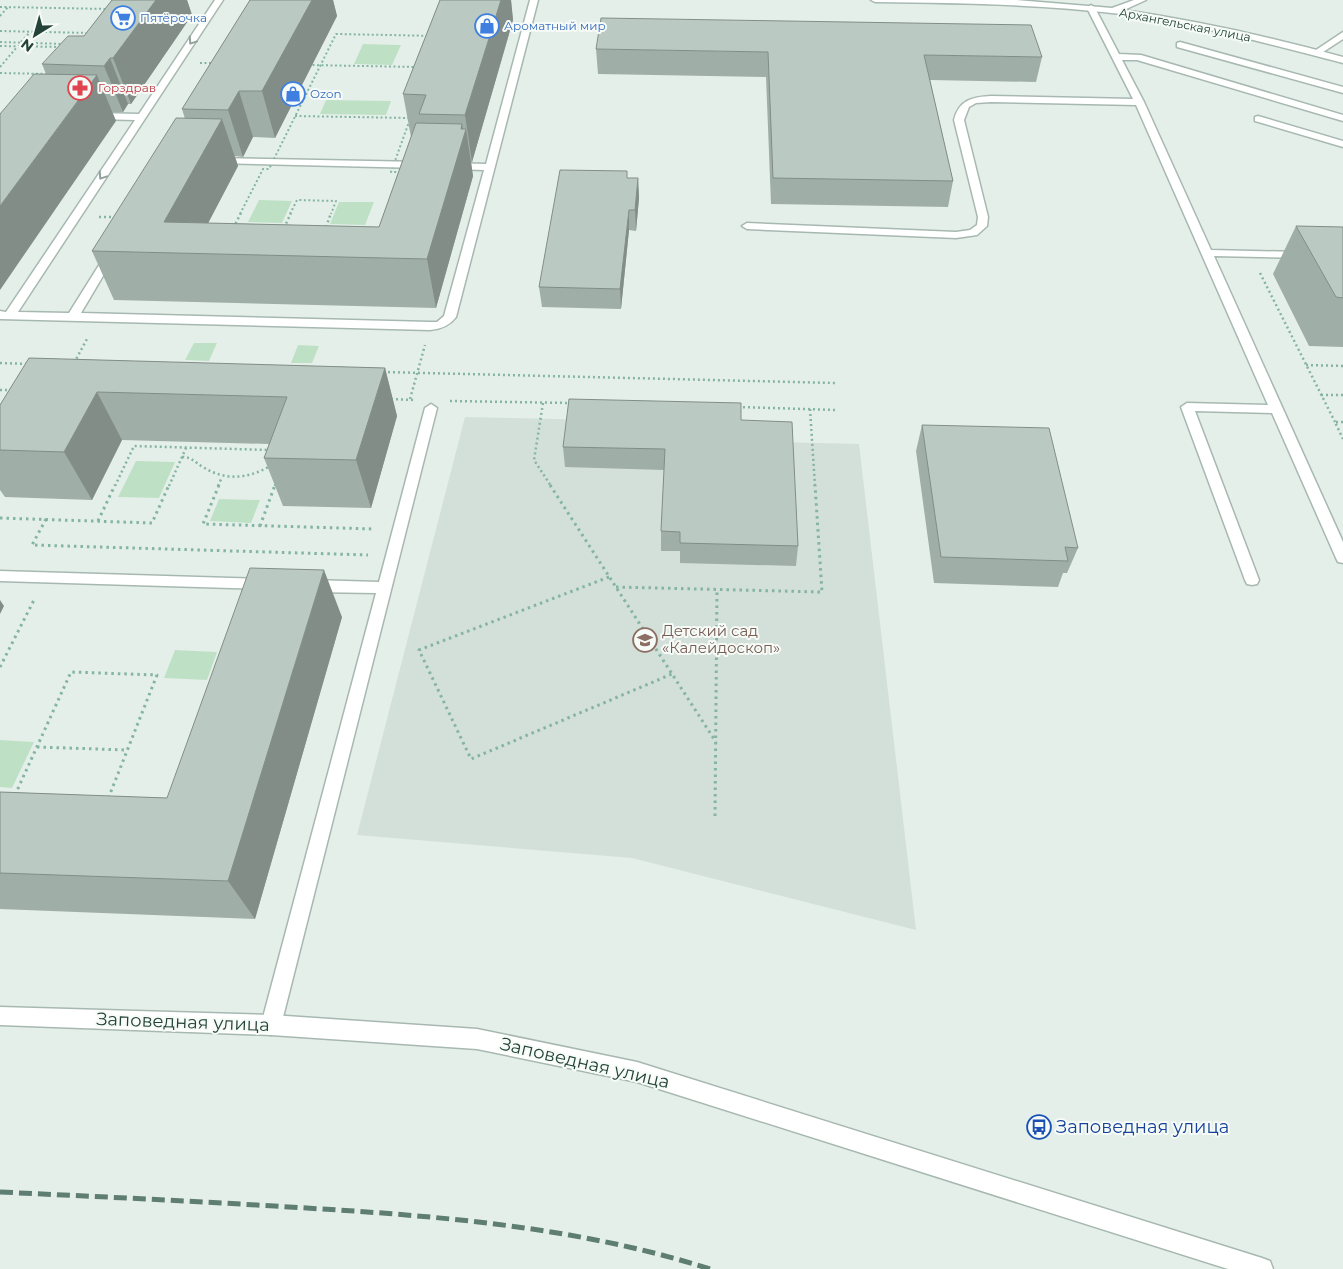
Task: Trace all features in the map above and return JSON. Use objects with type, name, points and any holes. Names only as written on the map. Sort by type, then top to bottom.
[{"type":"street","points":[[5,315],[219,0]]},
{"type":"street","points":[[5,315],[430,326],[439,326],[446,323],[450,317],[534,0]]},
{"type":"street","name":"Архангельская улица","points":[[876,0],[988,2],[1091,8],[1191,23],[1317,52],[1343,60]]},
{"type":"street","points":[[1113,11],[1142,0]]},
{"type":"street","points":[[1091,8],[1139,102],[1343,558]]},
{"type":"street","points":[[1317,52],[1343,36]]},
{"type":"street","points":[[1180,45],[1343,90]]},
{"type":"street","points":[[1116,57],[1138,57],[1343,118]]},
{"type":"street","points":[[747,226],[956,235],[972,233],[982,226],[983,217],[959,120],[960,111],[965,105],[976,100],[991,99],[1139,102]]},
{"type":"street","points":[[84,116],[141,117]]},
{"type":"street","points":[[1258,119],[1343,144]]},
{"type":"street","points":[[206,161],[490,167]]},
{"type":"street","points":[[73,317],[118,242]]},
{"type":"street","points":[[1206,253],[1343,256]]},
{"type":"street","points":[[1252,580],[1187,407],[1276,409]]},
{"type":"street","points":[[271,1025],[431,408]]},
{"type":"street","points":[[0,576],[279,585]]},
{"type":"street","points":[[299,585],[385,588]]},
{"type":"street","name":"Заповедная улица","points":[[0,1016],[271,1025],[477,1039],[637,1072],[1262,1269]]},
{"type":"path","points":[[0,7],[118,9]]},
{"type":"path","points":[[0,16],[9,7]]},
{"type":"path","points":[[0,31],[92,33]]},
{"type":"path","points":[[0,67],[31,32]]},
{"type":"path","points":[[71,38],[75,32]]},
{"type":"path","points":[[284,138],[336,34],[440,36],[402,141]]},
{"type":"path","points":[[0,42],[66,44],[58,54]]},
{"type":"path","points":[[0,46],[63,48]]},
{"type":"path","points":[[177,63],[216,64]]},
{"type":"path","points":[[302,65],[419,68]]},
{"type":"path","points":[[42,74],[47,67]]},
{"type":"path","points":[[0,73],[50,74]]},
{"type":"path","points":[[295,116],[410,118]]},
{"type":"path","points":[[255,185],[226,242],[380,246],[400,188]]},
{"type":"path","points":[[277,243],[297,200],[336,201],[326,227]]},
{"type":"path","points":[[1257,267],[1343,439]]},
{"type":"path","points":[[410,400],[430,326]]},
{"type":"path","points":[[82,365],[72,365],[87,339]]},
{"type":"path","points":[[0,363],[36,364]]},
{"type":"path","points":[[1306,365],[1343,366]]},
{"type":"path","points":[[380,372],[835,383]]},
{"type":"path","points":[[1321,395],[1343,395]]},
{"type":"path","points":[[543,403],[534,460],[716,742]]},
{"type":"path","points":[[615,587],[822,592],[810,409]]},
{"type":"path","points":[[1335,422],[1343,422]]},
{"type":"path","points":[[98,521],[134,446],[278,450]]},
{"type":"path","points":[[0,518],[152,523],[186,448]]},
{"type":"path","points":[[182,457],[190,457],[200,467],[222,477],[252,475],[272,464]]},
{"type":"path","points":[[260,526],[278,476]]},
{"type":"path","points":[[222,477],[203,524],[375,529]]},
{"type":"path","points":[[46,519],[32,545],[368,555]]},
{"type":"path","points":[[609,576],[419,650],[471,759],[672,674]]},
{"type":"path","points":[[715,816],[717,590]]},
{"type":"path","points":[[0,667],[34,600]]},
{"type":"path","points":[[12,800],[71,672],[157,675],[106,803]]},
{"type":"path","points":[[36,748],[127,750]]},
{"type":"shaded area","name":"Детский сад «Калейдоскоп»","points":[[465,417],[740,423],[740,441],[859,444],[916,930],[632,858],[357,835]]},
{"type":"green space","points":[[363,44],[401,45],[392,65],[354,64]]},
{"type":"green space","points":[[326,100],[391,101],[386,115],[320,114]]},
{"type":"green space","points":[[259,200],[292,201],[282,223],[248,222]]},
{"type":"green space","points":[[339,202],[374,202],[365,225],[330,224]]},
{"type":"green space","points":[[194,343],[217,343],[209,361],[185,360]]},
{"type":"green space","points":[[298,345],[319,346],[312,363],[291,363]]},
{"type":"green space","points":[[136,461],[175,462],[159,498],[118,497]]},
{"type":"green space","points":[[219,499],[260,500],[251,523],[210,521]]},
{"type":"green space","points":[[175,650],[217,652],[207,680],[164,678]]},
{"type":"green space","points":[[0,740],[34,742],[12,788],[0,787]]},
{"type":"building","points":[[112,0],[156,0],[113,58],[110,58],[104,66],[42,64],[68,36],[84,36]]},
{"type":"building","points":[[250,0],[312,0],[262,91],[239,91],[228,110],[182,109]]},
{"type":"building","points":[[440,0],[501,0],[465,115],[419,114],[426,95],[403,94]]},
{"type":"building","points":[[601,18],[1031,25],[1042,57],[924,55],[953,181],[773,178],[768,52],[596,49]]},
{"type":"building","points":[[34,74],[97,75],[0,206],[0,114]]},
{"type":"building","points":[[176,118],[222,119],[164,222],[379,227],[416,123],[462,124],[461,129],[466,129],[427,259],[92,251]]},
{"type":"building","points":[[560,170],[627,171],[627,178],[638,178],[635,210],[629,210],[620,289],[539,287]]},
{"type":"building","points":[[1296,226],[1343,227],[1343,298],[1336,297]]},
{"type":"building","points":[[29,358],[385,368],[356,460],[264,458],[287,397],[97,392],[64,452],[0,450],[0,405]]},
{"type":"building","points":[[569,399],[741,403],[741,420],[792,422],[798,546],[680,543],[680,532],[661,531],[665,449],[563,447]]},
{"type":"building","points":[[922,425],[1049,428],[1078,548],[1065,547],[1068,561],[941,557]]},
{"type":"building","points":[[250,568],[324,570],[228,881],[0,873],[0,792],[167,798]]},
{"type":"railway","points":[[0,1192],[282,1206],[469,1221],[518,1227],[615,1244],[663,1255],[710,1269]]},
{"type":"place","name":"Пятёрочка","points":[[123,18]]},
{"type":"place","name":"Ароматный мир","points":[[487,26]]},
{"type":"place","name":"Горздрав","points":[[80,88]]},
{"type":"place","name":"Ozon","points":[[293,94]]},
{"type":"place","name":"Детский сад «Калейдоскоп»","points":[[645,640]]},
{"type":"place","name":"Заповедная улица","points":[[1039,1127]]}]
